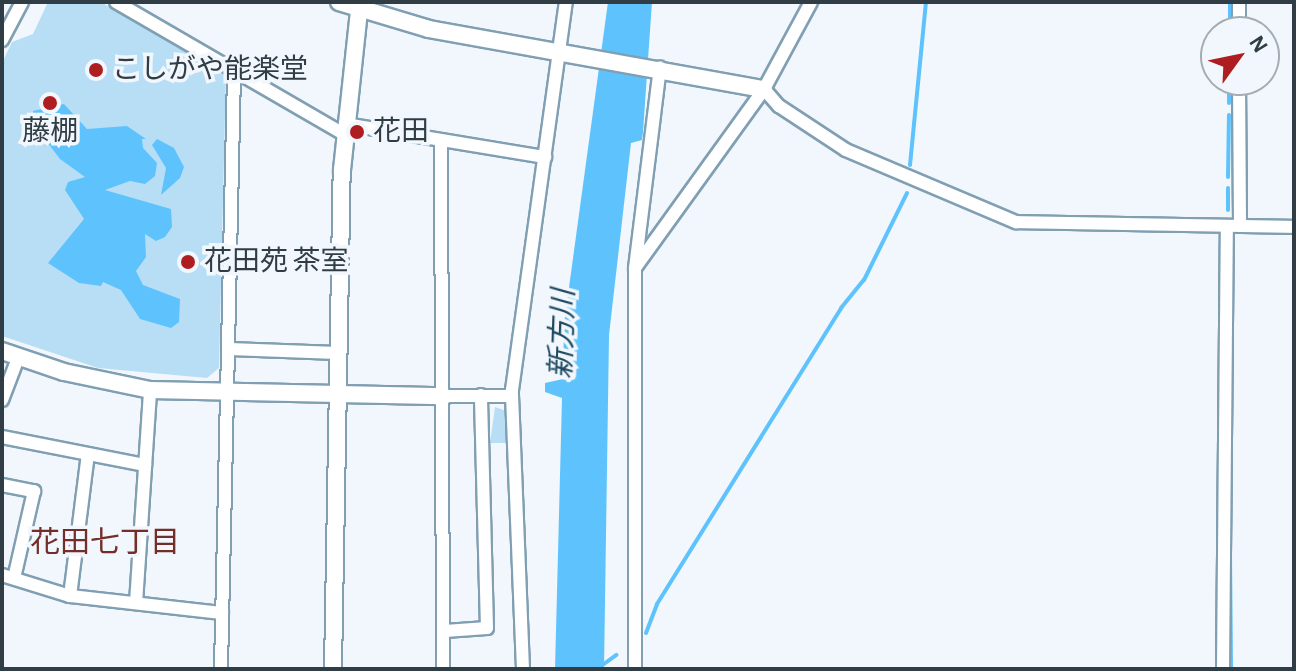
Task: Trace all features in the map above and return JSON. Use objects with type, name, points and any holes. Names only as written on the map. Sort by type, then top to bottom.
[{"type":"street","points":[[2,40],[22,2]]},
{"type":"street","points":[[116,2],[234,71],[345,129],[545,157]]},
{"type":"street","points":[[339,2],[429,29],[764,89],[779,106],[846,150],[1016,222],[1294,227]]},
{"type":"street","points":[[523,669],[512,396],[566,2]]},
{"type":"street","points":[[635,268],[764,89],[811,2]]},
{"type":"street","points":[[333,669],[345,129],[359,6]]},
{"type":"street","points":[[635,669],[635,268],[660,68]]},
{"type":"street","points":[[221,669],[234,71]]},
{"type":"street","points":[[1223,669],[1238,96]]},
{"type":"street","points":[[441,141],[443,669]]},
{"type":"street","points":[[229,349],[338,353]]},
{"type":"street","points":[[2,351],[18,358],[150,390],[512,396]]},
{"type":"street","points":[[2,400],[18,358]]},
{"type":"street","points":[[136,603],[150,390]]},
{"type":"street","points":[[445,631],[487,628],[481,395]]},
{"type":"street","points":[[2,437],[145,465]]},
{"type":"street","points":[[70,596],[88,454]]},
{"type":"street","points":[[2,485],[34,491],[8,576],[70,596],[222,613]]},
{"type":"shaded area","points":[[48,2],[101,2],[226,74],[219,368],[207,378],[98,368],[2,336],[2,63],[12,42],[33,34]]},
{"type":"shaded area","points":[[495,407],[509,412],[512,443],[490,443]]},
{"type":"water","points":[[608,2],[652,2],[642,140],[631,143],[609,335],[604,669],[555,669],[562,398],[545,392],[545,383],[563,379],[564,324]]},
{"type":"water","points":[[64,104],[87,129],[127,126],[146,139],[142,139],[143,148],[157,163],[155,176],[145,184],[130,181],[105,190],[171,209],[172,227],[165,237],[156,241],[145,234],[146,257],[136,271],[143,285],[180,299],[179,322],[171,328],[140,319],[121,290],[103,282],[101,286],[79,283],[48,263],[84,219],[65,190],[68,182],[85,177],[60,159],[34,125],[33,111]]},
{"type":"water","points":[[157,139],[174,148],[184,167],[180,178],[161,195],[166,168],[152,145]]},
{"type":"waterway","points":[[910,165],[926,2]]},
{"type":"waterway","points":[[1230,2],[1230,16]]},
{"type":"waterway","points":[[1229,96],[1229,103]]},
{"type":"waterway","points":[[1228,177],[1229,115]]},
{"type":"waterway","points":[[1228,188],[1228,210]]},
{"type":"waterway","points":[[646,633],[657,604],[841,308],[864,280],[907,193]]},
{"type":"waterway","points":[[1230,553],[1231,669]]},
{"type":"waterway","points":[[597,669],[616,655]]},
{"type":"place","name":"こしがや能楽堂","points":[[96,70]]},
{"type":"place","name":"藤棚","points":[[50,103]]},
{"type":"place","name":"花田","points":[[357,132]]},
{"type":"place","name":"花田苑 茶室","points":[[188,262]]},
{"type":"district","name":"花田七丁目","points":[[105,543]]},
{"type":"water label","name":"新方川","points":[[563,334]]}]
